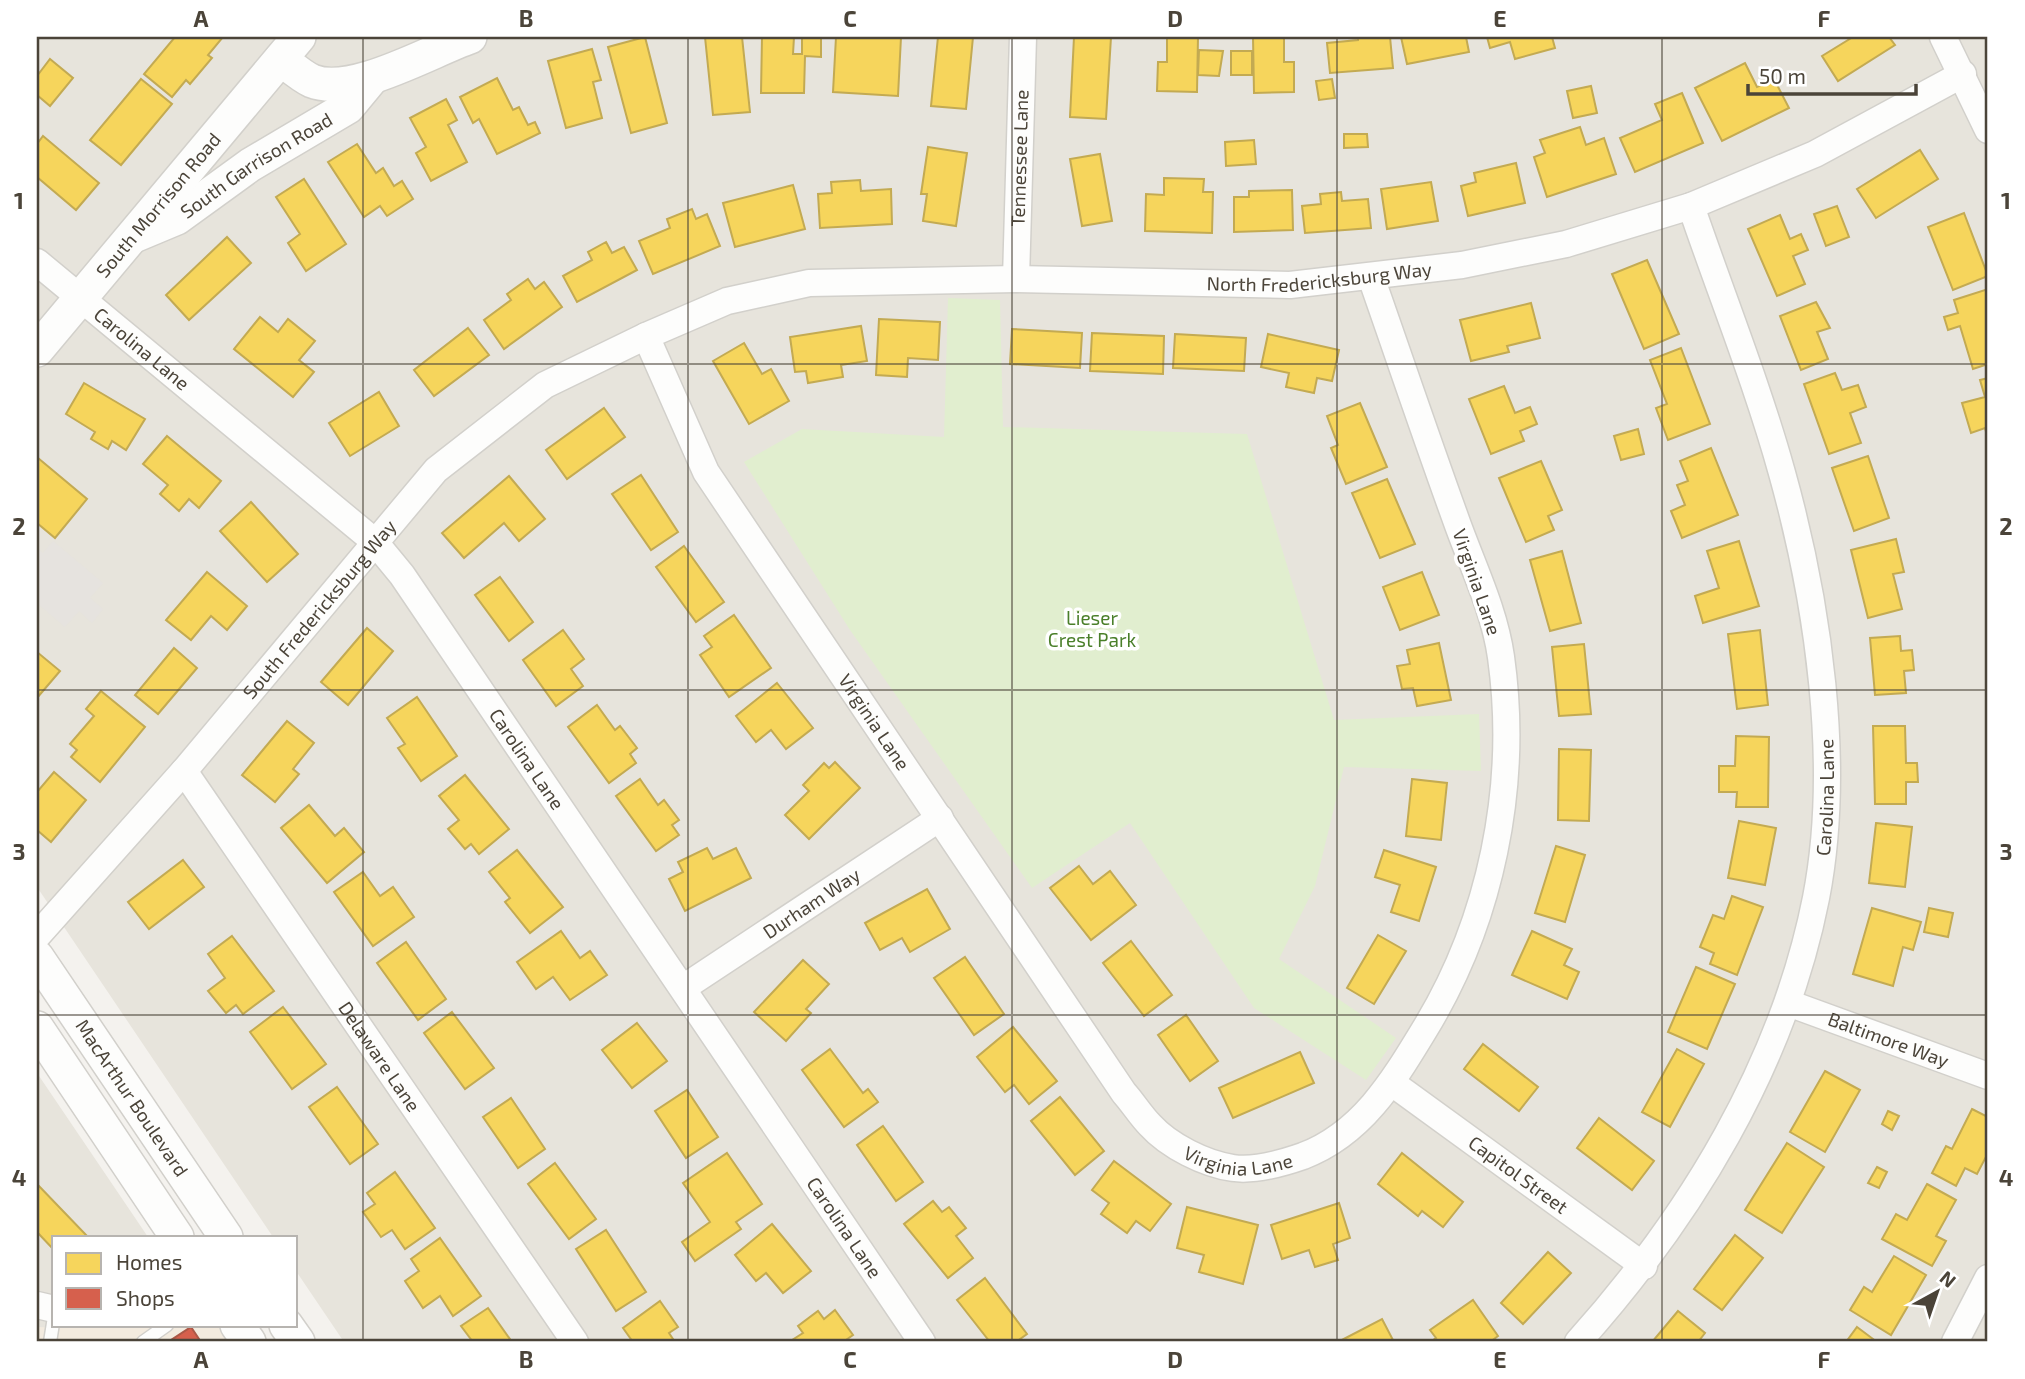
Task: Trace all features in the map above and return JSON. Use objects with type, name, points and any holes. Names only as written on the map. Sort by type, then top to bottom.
[{"type":"street","name":"South Garrison Road","points":[[290,48],[312,81],[343,84],[372,78],[470,37]]},
{"type":"street","name":"Tennessee Lane","points":[[1016,279],[1023,37]]},
{"type":"street","points":[[1943,37],[1988,130]]},
{"type":"street","name":"South Morrison Road","points":[[37,351],[290,48]]},
{"type":"street","name":"North Fredericksburg Way","points":[[646,335],[727,301],[808,283],[1016,279],[1290,285],[1462,265],[1566,243],[1691,206],[1815,154],[1963,74]]},
{"type":"street","name":"South Garrison Road","points":[[129,238],[177,218],[250,165],[348,107],[372,78]]},
{"type":"street","name":"Carolina Lane","points":[[1578,1342],[1644,1266],[1735,1119],[1788,1003],[1816,896],[1825,809],[1818,645],[1781,472],[1691,206]]},
{"type":"street","name":"Carolina Lane","points":[[37,262],[374,541],[402,575],[922,1342]]},
{"type":"street","name":"Virginia Lane","points":[[646,335],[706,472],[1125,1093],[1151,1127],[1187,1152],[1234,1168],[1284,1163],[1321,1149],[1359,1122],[1392,1083],[1460,967],[1496,851],[1503,791],[1505,720],[1501,656],[1485,593],[1371,277]]},
{"type":"street","name":"South Fredericksburg Way","points":[[37,936],[184,771],[436,470],[545,385],[646,335]]},
{"type":"street","name":"Delaware Lane","points":[[184,771],[575,1342]]},
{"type":"street","name":"Durham Way","points":[[683,988],[940,818]]},
{"type":"street","name":"MacArthur Boulevard","points":[[37,957],[216,1233]]},
{"type":"street","name":"Baltimore Way","points":[[1788,1003],[1988,1076]]},
{"type":"street","points":[[37,1028],[176,1236]]},
{"type":"street","name":"Capitol Street","points":[[1392,1083],[1644,1266]]},
{"type":"street","points":[[1958,1341],[1988,1278]]},
{"type":"street","points":[[238,1326],[249,1342]]},
{"type":"street","points":[[287,1326],[298,1342]]},
{"type":"lane","points":[[143,1342],[166,1326]]},
{"type":"shaded area","points":[[37,37],[1988,37],[1988,1342],[344,1342],[298,1274],[298,1236],[272,1236],[37,887]]},
{"type":"shaded area","points":[[53,541],[103,583],[90,598],[103,609],[92,623],[79,611],[65,627],[37,603],[37,548],[43,553]]},
{"type":"shaded area","points":[[37,1073],[147,1236],[52,1236],[52,1326],[198,1326],[37,1342]]},
{"type":"shaded area","points":[[220,1326],[231,1342],[37,1342],[37,1327]]},
{"type":"green space","name":"Lieser Crest Park","points":[[948,298],[1000,300],[1003,427],[1247,434],[1334,720],[1479,714],[1481,771],[1344,767],[1315,886],[1279,959],[1396,1038],[1366,1080],[1254,1008],[1130,823],[1032,888],[850,630],[744,462],[802,429],[944,437]]},
{"type":"building: Homes","points":[[175,37],[223,37],[208,55],[212,58],[190,84],[186,80],[172,97],[144,74]]},
{"type":"building: Homes","points":[[645,37],[667,123],[631,133],[608,47]]},
{"type":"building: Homes","points":[[705,37],[742,37],[750,112],[713,115]]},
{"type":"building: Homes","points":[[762,37],[794,37],[793,54],[802,54],[802,37],[821,37],[821,57],[805,56],[804,93],[761,93]]},
{"type":"building: Homes","points":[[836,37],[901,37],[898,96],[833,92]]},
{"type":"building: Homes","points":[[938,37],[973,37],[966,109],[931,106]]},
{"type":"building: Homes","points":[[1074,37],[1111,37],[1106,119],[1070,117]]},
{"type":"building: Homes","points":[[1167,37],[1198,37],[1197,92],[1157,91],[1158,62],[1167,62]]},
{"type":"building: Homes","points":[[1253,37],[1284,37],[1284,62],[1294,62],[1294,92],[1254,93]]},
{"type":"building: Homes","points":[[1358,37],[1390,37],[1393,68],[1330,73],[1327,43],[1358,40]]},
{"type":"building: Homes","points":[[1401,37],[1466,37],[1469,52],[1407,64]]},
{"type":"building: Homes","points":[[1487,37],[1552,37],[1555,48],[1515,59],[1510,42],[1490,48]]},
{"type":"building: Homes","points":[[1853,37],[1889,37],[1895,45],[1838,81],[1822,56]]},
{"type":"building: Homes","points":[[592,49],[601,80],[593,82],[602,118],[566,128],[548,61]]},
{"type":"building: Homes","points":[[1199,50],[1223,51],[1219,76],[1198,75]]},
{"type":"building: Homes","points":[[1231,51],[1252,51],[1252,75],[1231,75]]},
{"type":"building: Homes","points":[[50,59],[73,78],[50,106],[37,95],[37,76]]},
{"type":"building: Homes","points":[[1745,63],[1757,87],[1774,79],[1789,108],[1722,141],[1695,88]]},
{"type":"building: Homes","points":[[497,78],[513,110],[519,107],[528,125],[535,122],[540,133],[497,154],[479,119],[473,123],[460,97]]},
{"type":"building: Homes","points":[[141,79],[172,104],[121,165],[90,140]]},
{"type":"building: Homes","points":[[1332,79],[1335,98],[1319,100],[1316,81]]},
{"type":"building: Homes","points":[[1591,86],[1597,113],[1573,118],[1567,91]]},
{"type":"building: Homes","points":[[1682,93],[1703,143],[1635,172],[1620,138],[1662,120],[1655,104]]},
{"type":"building: Homes","points":[[446,99],[457,120],[448,125],[467,162],[431,181],[416,153],[426,147],[410,118]]},
{"type":"building: Homes","points":[[1580,127],[1586,145],[1604,138],[1616,174],[1547,197],[1534,157],[1545,153],[1540,140]]},
{"type":"building: Homes","points":[[1344,134],[1367,134],[1368,147],[1344,148]]},
{"type":"building: Homes","points":[[43,136],[99,183],[76,210],[37,177],[37,144]]},
{"type":"building: Homes","points":[[1254,140],[1256,164],[1226,166],[1225,142]]},
{"type":"building: Homes","points":[[357,144],[376,173],[383,168],[394,186],[402,181],[413,199],[387,216],[380,206],[364,217],[328,162]]},
{"type":"building: Homes","points":[[928,147],[967,153],[956,226],[923,221],[927,194],[921,194]]},
{"type":"building: Homes","points":[[1920,150],[1938,179],[1876,218],[1857,189]]},
{"type":"building: Homes","points":[[1100,154],[1112,221],[1082,226],[1070,159]]},
{"type":"building: Homes","points":[[1516,163],[1525,203],[1468,216],[1461,186],[1476,182],[1474,173]]},
{"type":"building: Homes","points":[[1164,178],[1204,179],[1203,192],[1213,192],[1212,233],[1145,231],[1146,194],[1164,195]]},
{"type":"building: Homes","points":[[304,179],[346,244],[306,271],[288,243],[300,234],[276,197]]},
{"type":"building: Homes","points":[[860,180],[861,191],[891,189],[892,224],[820,228],[818,194],[832,193],[831,182]]},
{"type":"building: Homes","points":[[1431,182],[1438,221],[1387,229],[1381,189]]},
{"type":"building: Homes","points":[[793,185],[805,229],[735,247],[723,203]]},
{"type":"building: Homes","points":[[1292,190],[1293,230],[1234,232],[1234,197],[1249,197],[1249,191]]},
{"type":"building: Homes","points":[[1341,192],[1342,201],[1368,199],[1371,228],[1305,233],[1302,206],[1321,204],[1320,194]]},
{"type":"building: Homes","points":[[1837,206],[1849,237],[1826,246],[1814,214]]},
{"type":"building: Homes","points":[[692,209],[696,219],[707,214],[720,246],[653,274],[639,241],[670,228],[667,219]]},
{"type":"building: Homes","points":[[1964,213],[1988,276],[1953,290],[1928,227]]},
{"type":"building: Homes","points":[[1780,215],[1790,239],[1801,234],[1808,250],[1793,256],[1805,284],[1777,296],[1748,229]]},
{"type":"building: Homes","points":[[227,237],[251,263],[189,320],[166,295]]},
{"type":"building: Homes","points":[[606,242],[612,253],[624,247],[637,270],[577,302],[563,276],[592,260],[588,252]]},
{"type":"building: Homes","points":[[1647,260],[1679,334],[1644,349],[1612,274]]},
{"type":"building: Homes","points":[[528,279],[535,289],[544,282],[562,307],[504,349],[484,320],[511,300],[507,294]]},
{"type":"building: Homes","points":[[1988,289],[1988,364],[1973,369],[1960,326],[1948,330],[1944,317],[1958,313],[1954,300]]},
{"type":"building: Homes","points":[[1816,302],[1830,328],[1817,332],[1828,359],[1801,370],[1780,316]]},
{"type":"building: Homes","points":[[1531,303],[1540,338],[1507,346],[1509,352],[1471,361],[1460,320]]},
{"type":"building: Homes","points":[[260,317],[278,332],[288,319],[315,341],[299,360],[314,372],[293,397],[234,349]]},
{"type":"building: Homes","points":[[879,319],[940,322],[938,360],[908,358],[907,377],[876,375]]},
{"type":"building: Homes","points":[[861,326],[867,361],[841,365],[843,377],[808,383],[806,371],[795,372],[790,337]]},
{"type":"building: Homes","points":[[468,328],[489,355],[434,396],[414,370]]},
{"type":"building: Homes","points":[[1012,329],[1082,333],[1080,368],[1010,364]]},
{"type":"building: Homes","points":[[1092,333],[1164,336],[1163,374],[1090,371]]},
{"type":"building: Homes","points":[[1175,334],[1246,338],[1244,371],[1173,368]]},
{"type":"building: Homes","points":[[1268,334],[1339,350],[1332,381],[1317,378],[1314,393],[1286,387],[1289,373],[1261,367]]},
{"type":"building: Homes","points":[[744,343],[762,374],[771,369],[789,401],[749,424],[713,361]]},
{"type":"building: Homes","points":[[1681,348],[1710,424],[1668,440],[1656,408],[1667,404],[1650,360]]},
{"type":"building: Homes","points":[[1835,373],[1842,390],[1858,385],[1866,407],[1850,413],[1861,443],[1829,454],[1804,384]]},
{"type":"building: Homes","points":[[1988,378],[1988,439],[1985,428],[1971,433],[1962,403],[1985,397],[1980,380]]},
{"type":"building: Homes","points":[[84,383],[145,419],[126,450],[112,441],[108,449],[91,439],[95,432],[66,414]]},
{"type":"building: Homes","points":[[1504,386],[1515,413],[1530,407],[1537,424],[1520,431],[1524,441],[1491,454],[1469,399]]},
{"type":"building: Homes","points":[[379,392],[399,426],[350,456],[329,423]]},
{"type":"building: Homes","points":[[1360,403],[1387,467],[1346,484],[1331,448],[1338,445],[1327,416]]},
{"type":"building: Homes","points":[[604,408],[625,437],[567,479],[546,450]]},
{"type":"building: Homes","points":[[1638,429],[1644,454],[1621,460],[1614,436]]},
{"type":"building: Homes","points":[[167,436],[221,481],[199,508],[189,499],[179,511],[160,494],[168,485],[143,464]]},
{"type":"building: Homes","points":[[1711,448],[1738,515],[1682,538],[1671,511],[1685,505],[1677,485],[1688,481],[1680,461]]},
{"type":"building: Homes","points":[[1868,456],[1889,518],[1854,531],[1832,468]]},
{"type":"building: Homes","points":[[38,458],[87,499],[55,538],[37,523]]},
{"type":"building: Homes","points":[[1541,461],[1562,510],[1548,516],[1554,530],[1526,542],[1499,478]]},
{"type":"building: Homes","points":[[641,475],[678,532],[651,550],[612,494]]},
{"type":"building: Homes","points":[[509,476],[545,519],[519,541],[504,523],[464,558],[442,533]]},
{"type":"building: Homes","points":[[1387,479],[1415,544],[1380,558],[1352,493]]},
{"type":"building: Homes","points":[[251,502],[298,554],[267,582],[220,531]]},
{"type":"building: Homes","points":[[1896,539],[1904,572],[1893,574],[1902,609],[1868,618],[1851,550]]},
{"type":"building: Homes","points":[[1739,541],[1759,606],[1703,623],[1695,596],[1719,588],[1707,551]]},
{"type":"building: Homes","points":[[684,546],[724,602],[696,622],[656,567]]},
{"type":"building: Homes","points":[[1562,551],[1581,623],[1550,631],[1530,560]]},
{"type":"building: Homes","points":[[207,572],[247,606],[227,630],[211,616],[191,640],[166,620]]},
{"type":"building: Homes","points":[[1422,572],[1439,615],[1400,630],[1383,587]]},
{"type":"building: Homes","points":[[500,577],[533,622],[509,641],[475,595]]},
{"type":"building: Homes","points":[[734,615],[771,668],[729,697],[700,655],[712,647],[704,636]]},
{"type":"building: Homes","points":[[367,628],[393,651],[348,705],[321,682]]},
{"type":"building: Homes","points":[[563,630],[584,659],[571,669],[583,686],[556,706],[523,660]]},
{"type":"building: Homes","points":[[1760,630],[1768,705],[1737,709],[1728,634]]},
{"type":"building: Homes","points":[[1900,636],[1901,651],[1912,650],[1914,670],[1904,671],[1906,693],[1875,695],[1870,638]]},
{"type":"building: Homes","points":[[1439,643],[1451,700],[1417,706],[1413,688],[1402,689],[1397,666],[1410,664],[1407,650]]},
{"type":"building: Homes","points":[[1584,644],[1591,714],[1559,716],[1552,647]]},
{"type":"building: Homes","points":[[174,648],[197,668],[158,714],[135,695]]},
{"type":"building: Homes","points":[[37,652],[60,671],[37,698]]},
{"type":"building: Homes","points":[[777,683],[813,728],[786,749],[771,730],[756,742],[736,716]]},
{"type":"building: Homes","points":[[101,691],[145,727],[100,782],[71,757],[77,750],[70,744],[94,716],[86,709]]},
{"type":"building: Homes","points":[[417,697],[457,756],[421,781],[398,748],[405,744],[387,718]]},
{"type":"building: Homes","points":[[597,705],[615,730],[620,726],[637,748],[630,754],[636,763],[609,783],[568,727]]},
{"type":"building: Homes","points":[[287,721],[314,743],[293,769],[299,774],[275,802],[242,775]]},
{"type":"building: Homes","points":[[1873,726],[1905,726],[1906,763],[1917,763],[1918,782],[1906,782],[1906,804],[1875,804]]},
{"type":"building: Homes","points":[[1736,736],[1769,737],[1768,807],[1736,807],[1737,792],[1719,792],[1719,766],[1735,766]]},
{"type":"building: Homes","points":[[1559,749],[1591,750],[1589,821],[1558,820]]},
{"type":"building: Homes","points":[[835,762],[860,788],[809,839],[785,815],[809,791],[803,785],[824,763],[829,768]]},
{"type":"building: Homes","points":[[54,772],[86,800],[51,842],[37,830],[37,792]]},
{"type":"building: Homes","points":[[465,775],[509,829],[479,854],[471,844],[465,849],[448,829],[459,820],[439,796]]},
{"type":"building: Homes","points":[[640,779],[658,805],[664,800],[679,820],[672,825],[679,835],[656,851],[616,796]]},
{"type":"building: Homes","points":[[1412,779],[1447,783],[1441,840],[1406,836]]},
{"type":"building: Homes","points":[[309,805],[335,836],[344,828],[364,852],[327,883],[281,828]]},
{"type":"building: Homes","points":[[1739,821],[1776,828],[1765,885],[1728,878]]},
{"type":"building: Homes","points":[[1876,823],[1912,827],[1905,887],[1869,883]]},
{"type":"building: Homes","points":[[1556,846],[1585,855],[1565,922],[1535,913]]},
{"type":"building: Homes","points":[[707,848],[713,859],[736,848],[751,878],[685,911],[669,879],[683,872],[678,862]]},
{"type":"building: Homes","points":[[517,850],[563,907],[530,933],[505,902],[510,898],[489,872]]},
{"type":"building: Homes","points":[[1384,850],[1436,867],[1419,921],[1391,912],[1400,885],[1375,877]]},
{"type":"building: Homes","points":[[183,860],[204,887],[149,929],[128,902]]},
{"type":"building: Homes","points":[[1079,866],[1093,884],[1110,871],[1136,905],[1091,940],[1050,888]]},
{"type":"building: Homes","points":[[363,872],[380,896],[393,887],[414,917],[373,946],[334,892]]},
{"type":"building: Homes","points":[[927,889],[950,929],[910,952],[902,938],[880,950],[865,923]]},
{"type":"building: Homes","points":[[1732,896],[1763,907],[1737,975],[1710,964],[1714,953],[1700,947],[1713,915],[1724,919]]},
{"type":"building: Homes","points":[[1872,908],[1921,922],[1913,950],[1903,947],[1893,986],[1853,974]]},
{"type":"building: Homes","points":[[1929,908],[1953,913],[1948,937],[1924,932]]},
{"type":"building: Homes","points":[[561,931],[580,958],[590,951],[607,975],[570,1000],[553,977],[536,989],[517,962]]},
{"type":"building: Homes","points":[[1532,931],[1572,949],[1564,965],[1579,972],[1567,999],[1512,975]]},
{"type":"building: Homes","points":[[1378,935],[1406,951],[1374,1004],[1347,988]]},
{"type":"building: Homes","points":[[232,936],[274,991],[243,1014],[236,1005],[226,1013],[208,991],[225,978],[208,954]]},
{"type":"building: Homes","points":[[1131,941],[1172,995],[1144,1016],[1103,963]]},
{"type":"building: Homes","points":[[406,942],[446,999],[418,1020],[377,963]]},
{"type":"building: Homes","points":[[965,957],[1004,1014],[974,1035],[934,978]]},
{"type":"building: Homes","points":[[803,960],[829,984],[806,1009],[811,1013],[786,1041],[754,1012]]},
{"type":"building: Homes","points":[[1696,967],[1735,984],[1707,1049],[1668,1032]]},
{"type":"building: Homes","points":[[283,1007],[326,1064],[292,1089],[250,1032]]},
{"type":"building: Homes","points":[[452,1012],[494,1068],[465,1089],[424,1033]]},
{"type":"building: Homes","points":[[1186,1015],[1218,1061],[1190,1081],[1158,1035]]},
{"type":"building: Homes","points":[[637,1023],[667,1061],[632,1088],[602,1050]]},
{"type":"building: Homes","points":[[1013,1027],[1057,1081],[1029,1104],[1014,1085],[1005,1092],[977,1057]]},
{"type":"building: Homes","points":[[1483,1044],[1538,1087],[1519,1111],[1464,1069]]},
{"type":"building: Homes","points":[[830,1049],[863,1093],[868,1089],[878,1102],[844,1127],[802,1070]]},
{"type":"building: Homes","points":[[1677,1049],[1704,1064],[1670,1127],[1642,1112]]},
{"type":"building: Homes","points":[[1300,1052],[1314,1083],[1233,1118],[1219,1088]]},
{"type":"building: Homes","points":[[1825,1071],[1860,1090],[1825,1152],[1790,1132]]},
{"type":"building: Homes","points":[[337,1087],[378,1144],[350,1164],[309,1107]]},
{"type":"building: Homes","points":[[687,1090],[718,1137],[686,1158],[655,1111]]},
{"type":"building: Homes","points":[[1060,1097],[1104,1151],[1075,1175],[1031,1121]]},
{"type":"building: Homes","points":[[511,1098],[545,1149],[518,1168],[483,1117]]},
{"type":"building: Homes","points":[[1972,1109],[1988,1117],[1988,1153],[1977,1174],[1965,1168],[1956,1186],[1932,1173],[1946,1146],[1952,1149]]},
{"type":"building: Homes","points":[[1888,1111],[1899,1116],[1892,1130],[1882,1124]]},
{"type":"building: Homes","points":[[1599,1118],[1654,1161],[1632,1190],[1577,1148]]},
{"type":"building: Homes","points":[[883,1126],[923,1182],[896,1201],[857,1145]]},
{"type":"building: Homes","points":[[1787,1143],[1824,1167],[1782,1233],[1745,1210]]},
{"type":"building: Homes","points":[[727,1153],[762,1204],[736,1222],[741,1229],[695,1261],[682,1242],[710,1222],[683,1183]]},
{"type":"building: Homes","points":[[1402,1153],[1463,1202],[1443,1227],[1422,1211],[1418,1216],[1378,1184]]},
{"type":"building: Homes","points":[[1114,1161],[1171,1204],[1150,1231],[1136,1221],[1127,1233],[1101,1214],[1109,1203],[1092,1190]]},
{"type":"building: Homes","points":[[555,1163],[596,1219],[569,1239],[528,1184]]},
{"type":"building: Homes","points":[[1877,1167],[1887,1172],[1879,1188],[1868,1183]]},
{"type":"building: Homes","points":[[395,1172],[435,1228],[405,1249],[392,1230],[381,1237],[363,1212],[375,1204],[367,1193]]},
{"type":"building: Homes","points":[[37,1184],[87,1236],[52,1236],[52,1248],[37,1232]]},
{"type":"building: Homes","points":[[1927,1184],[1956,1200],[1936,1236],[1946,1241],[1932,1266],[1882,1239],[1896,1214],[1907,1220]]},
{"type":"building: Homes","points":[[933,1201],[942,1212],[949,1207],[966,1228],[956,1236],[973,1258],[948,1278],[904,1224]]},
{"type":"building: Homes","points":[[1339,1203],[1350,1238],[1333,1244],[1338,1260],[1315,1267],[1309,1250],[1282,1259],[1271,1225]]},
{"type":"building: Homes","points":[[1187,1207],[1258,1225],[1243,1284],[1199,1272],[1204,1255],[1177,1248]]},
{"type":"building: Homes","points":[[772,1224],[811,1271],[783,1293],[766,1273],[756,1281],[735,1255]]},
{"type":"building: Homes","points":[[606,1230],[646,1292],[616,1311],[576,1249]]},
{"type":"building: Homes","points":[[1735,1235],[1763,1258],[1722,1310],[1694,1289]]},
{"type":"building: Homes","points":[[440,1238],[481,1296],[453,1316],[440,1296],[423,1308],[405,1281],[419,1271],[411,1259]]},
{"type":"building: Homes","points":[[1548,1252],[1571,1273],[1523,1324],[1501,1303]]},
{"type":"building: Homes","points":[[1894,1256],[1926,1275],[1891,1335],[1850,1310],[1864,1287],[1872,1292]]},
{"type":"building: Homes","points":[[985,1278],[1027,1334],[1016,1342],[990,1342],[957,1300]]},
{"type":"building: Homes","points":[[1473,1300],[1498,1336],[1490,1342],[1430,1342],[1436,1338],[1430,1330]]},
{"type":"building: Homes","points":[[660,1301],[678,1327],[669,1333],[675,1342],[633,1342],[623,1328]]},
{"type":"building: Homes","points":[[488,1308],[512,1342],[473,1342],[461,1326]]},
{"type":"building: Homes","points":[[835,1310],[853,1335],[843,1342],[789,1342],[803,1333],[798,1326],[818,1311],[824,1319]]},
{"type":"building: Homes","points":[[1678,1311],[1705,1333],[1698,1342],[1652,1342]]},
{"type":"building: Homes","points":[[1382,1319],[1394,1342],[1338,1342]]},
{"type":"building: Homes","points":[[1857,1327],[1877,1342],[1846,1342]]},
{"type":"building: Shops","points":[[191,1327],[201,1342],[168,1342]]}]
